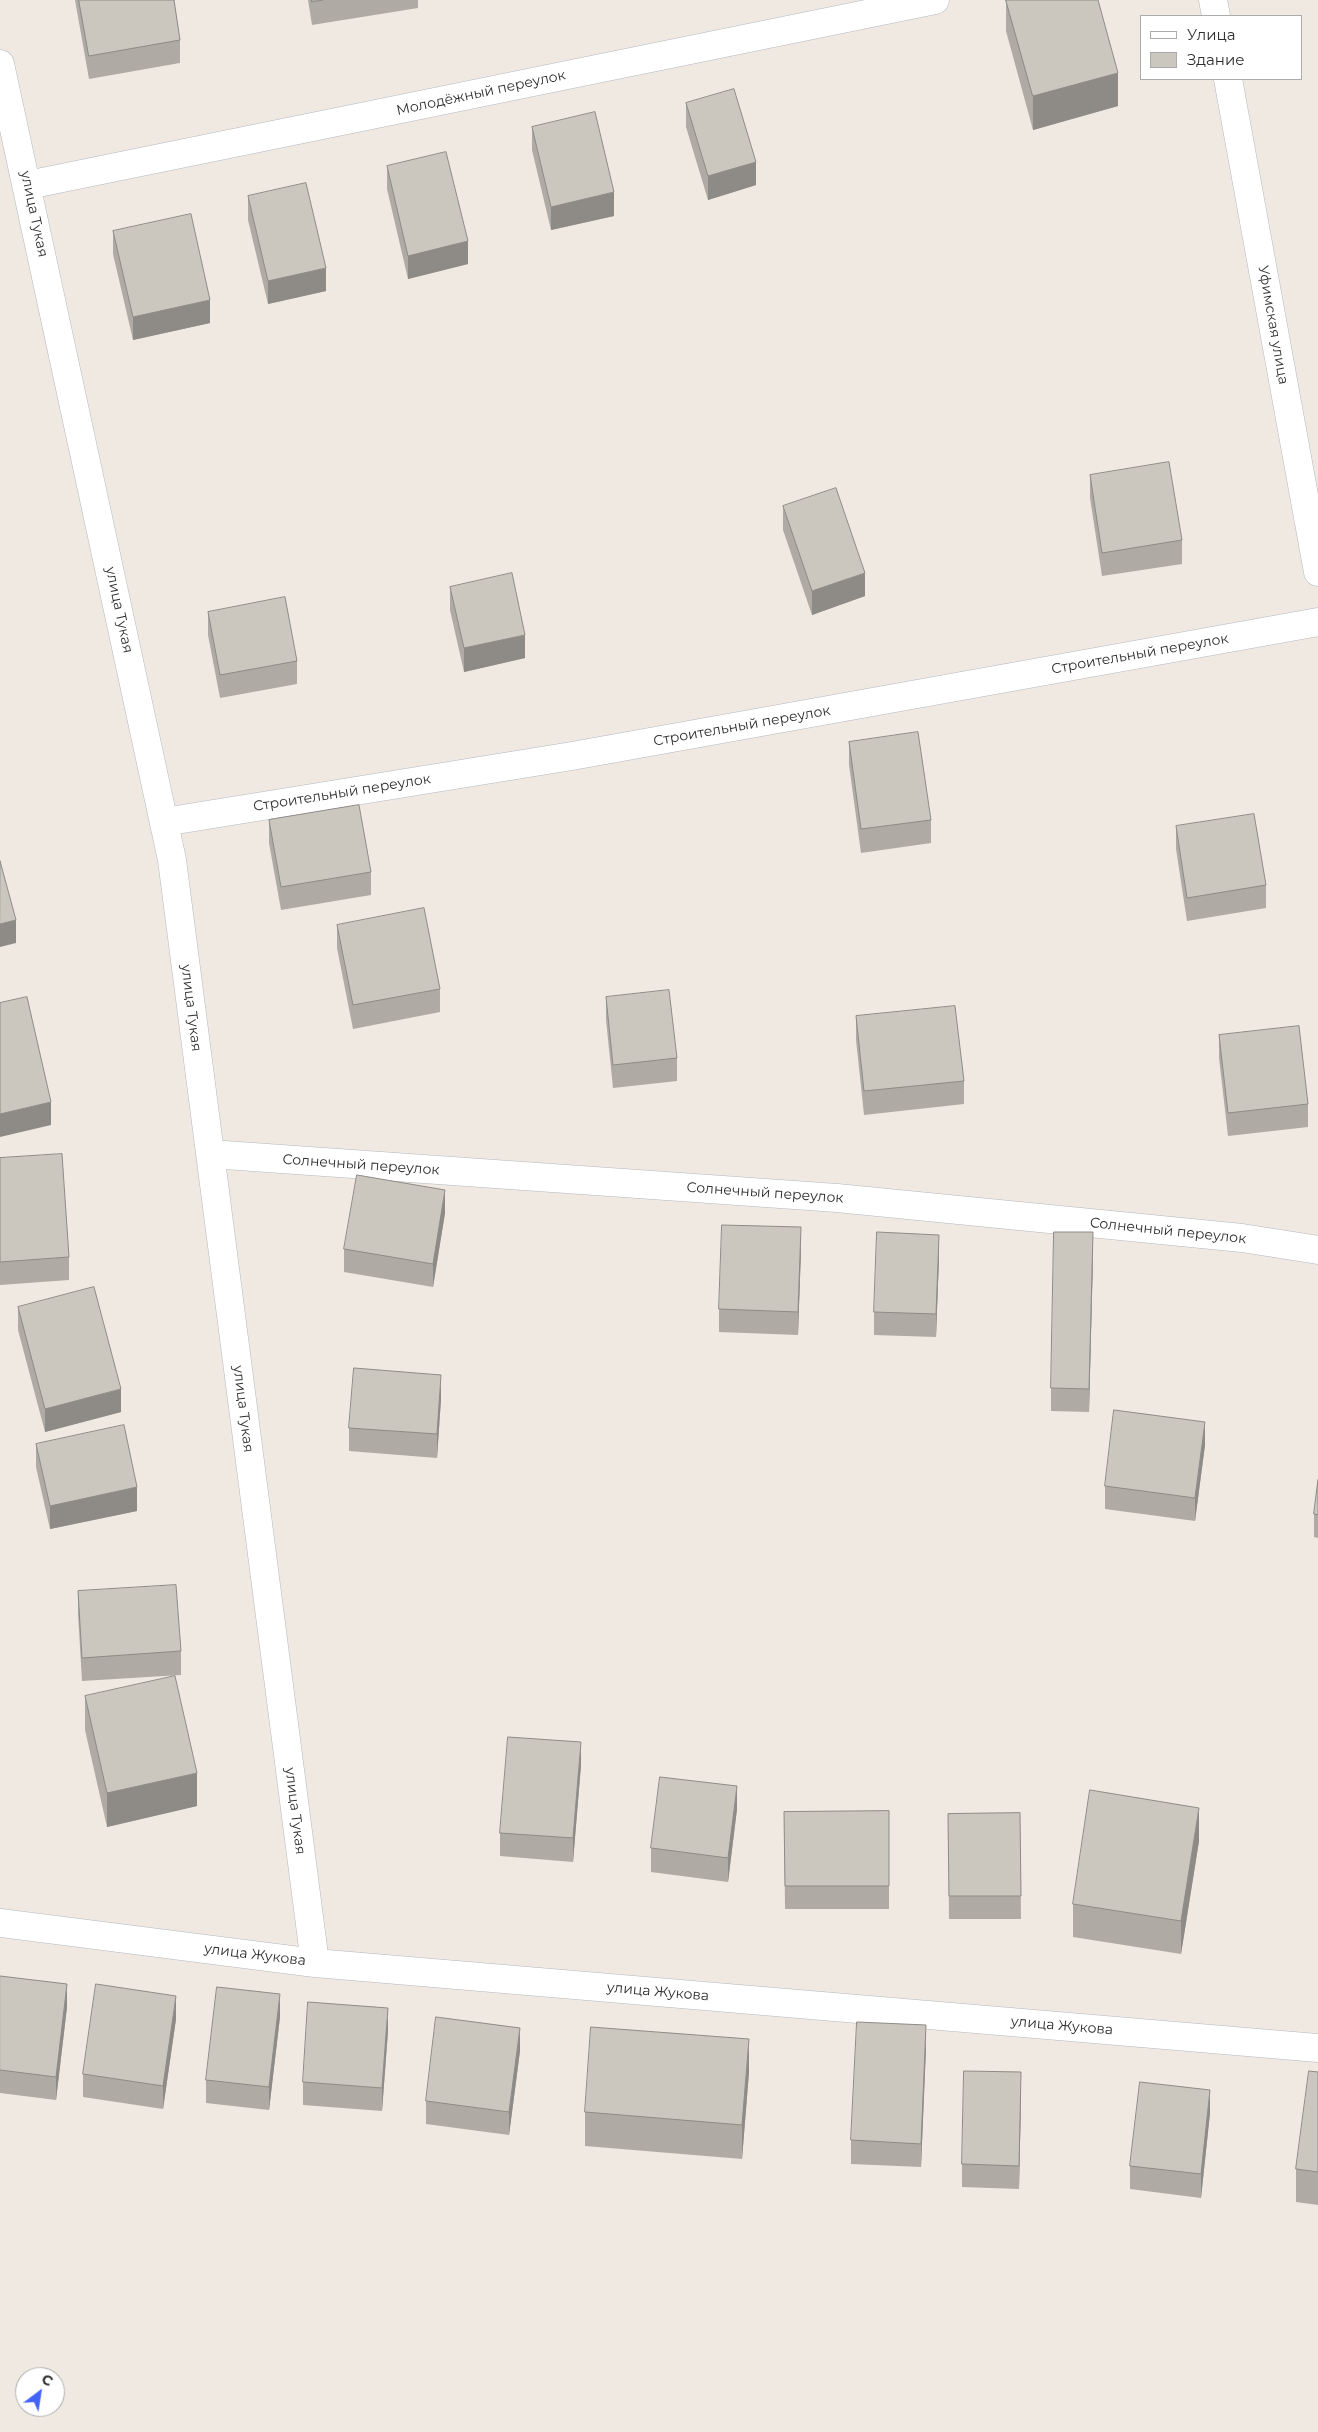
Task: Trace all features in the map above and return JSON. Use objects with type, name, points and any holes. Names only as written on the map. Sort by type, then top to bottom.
[{"type":"street","name":"Молодёжный переулок","points":[[28,185],[935,0]]},
{"type":"street","points":[[1213,0],[1216,15]]},
{"type":"street","name":"улица Тукая","points":[[0,64],[28,185],[172,860],[315,1962]]},
{"type":"street","name":"Уфимская улица","points":[[1228,80],[1318,572]]},
{"type":"street","name":"Строительный переулок","points":[[164,822],[572,756],[1318,622]]},
{"type":"street","name":"Солнечный переулок","points":[[210,1154],[837,1198],[1242,1238],[1318,1250]]},
{"type":"street","name":"улица Жукова","points":[[0,1923],[315,1962],[1318,2048]]},
{"type":"building","points":[[79,0],[174,0],[180,40],[89,56]]},
{"type":"building","points":[[1006,0],[1098,0],[1118,73],[1033,96]]},
{"type":"building","points":[[734,89],[756,162],[708,176],[686,103]]},
{"type":"building","points":[[595,112],[614,192],[551,207],[532,127]]},
{"type":"building","points":[[446,152],[468,241],[408,256],[387,166]]},
{"type":"building","points":[[306,183],[326,268],[268,281],[248,196]]},
{"type":"building","points":[[191,214],[210,300],[133,317],[113,231]]},
{"type":"building","points":[[1169,462],[1182,540],[1102,553],[1090,475]]},
{"type":"building","points":[[836,488],[865,573],[812,591],[783,506]]},
{"type":"building","points":[[512,573],[525,635],[464,648],[450,587]]},
{"type":"building","points":[[285,597],[297,661],[220,675],[208,612]]},
{"type":"building","points":[[918,732],[931,820],[861,829],[849,742]]},
{"type":"building","points":[[359,805],[371,872],[281,887],[269,820]]},
{"type":"building","points":[[1254,814],[1266,885],[1187,898],[1176,826]]},
{"type":"building","points":[[0,861],[16,920],[0,924]]},
{"type":"building","points":[[424,908],[440,989],[353,1005],[337,925]]},
{"type":"building","points":[[669,990],[677,1058],[613,1065],[606,997]]},
{"type":"building","points":[[27,997],[51,1102],[0,1114],[0,1003]]},
{"type":"building","points":[[955,1006],[964,1081],[864,1091],[856,1016]]},
{"type":"building","points":[[1299,1026],[1308,1104],[1228,1113],[1219,1035]]},
{"type":"building","points":[[62,1154],[69,1257],[0,1262],[0,1158]]},
{"type":"building","points":[[357,1175],[445,1190],[433,1264],[344,1249]]},
{"type":"building","points":[[722,1225],[801,1227],[798,1312],[719,1309]]},
{"type":"building","points":[[877,1232],[939,1235],[936,1314],[874,1312]]},
{"type":"building","points":[[1054,1232],[1093,1232],[1089,1389],[1051,1388]]},
{"type":"building","points":[[94,1287],[121,1389],[45,1409],[18,1307]]},
{"type":"building","points":[[354,1368],[441,1375],[437,1434],[349,1428]]},
{"type":"building","points":[[1114,1410],[1205,1422],[1195,1498],[1105,1486]]},
{"type":"building","points":[[124,1425],[137,1487],[50,1506],[36,1444]]},
{"type":"building","points":[[1318,1480],[1318,1515],[1314,1514]]},
{"type":"building","points":[[176,1585],[181,1651],[82,1658],[78,1591]]},
{"type":"building","points":[[175,1676],[197,1773],[107,1793],[85,1696]]},
{"type":"building","points":[[508,1737],[581,1742],[573,1838],[500,1833]]},
{"type":"building","points":[[660,1777],[737,1786],[728,1858],[651,1848]]},
{"type":"building","points":[[1090,1790],[1199,1808],[1181,1921],[1073,1904]]},
{"type":"building","points":[[889,1811],[889,1886],[785,1886],[784,1812]]},
{"type":"building","points":[[1020,1813],[1021,1896],[949,1896],[948,1814]]},
{"type":"building","points":[[0,1976],[67,1984],[56,2077],[0,2070]]},
{"type":"building","points":[[96,1984],[176,1996],[163,2086],[83,2074]]},
{"type":"building","points":[[217,1987],[280,1994],[269,2087],[206,2080]]},
{"type":"building","points":[[308,2002],[388,2008],[382,2088],[303,2082]]},
{"type":"building","points":[[436,2017],[520,2028],[509,2112],[426,2101]]},
{"type":"building","points":[[857,2022],[926,2025],[921,2144],[851,2140]]},
{"type":"building","points":[[591,2027],[749,2039],[742,2125],[585,2112]]},
{"type":"building","points":[[964,2071],[1021,2072],[1019,2166],[962,2164]]},
{"type":"building","points":[[1309,2071],[1318,2072],[1318,2172],[1296,2169]]},
{"type":"building","points":[[1140,2082],[1210,2090],[1201,2174],[1130,2166]]}]
